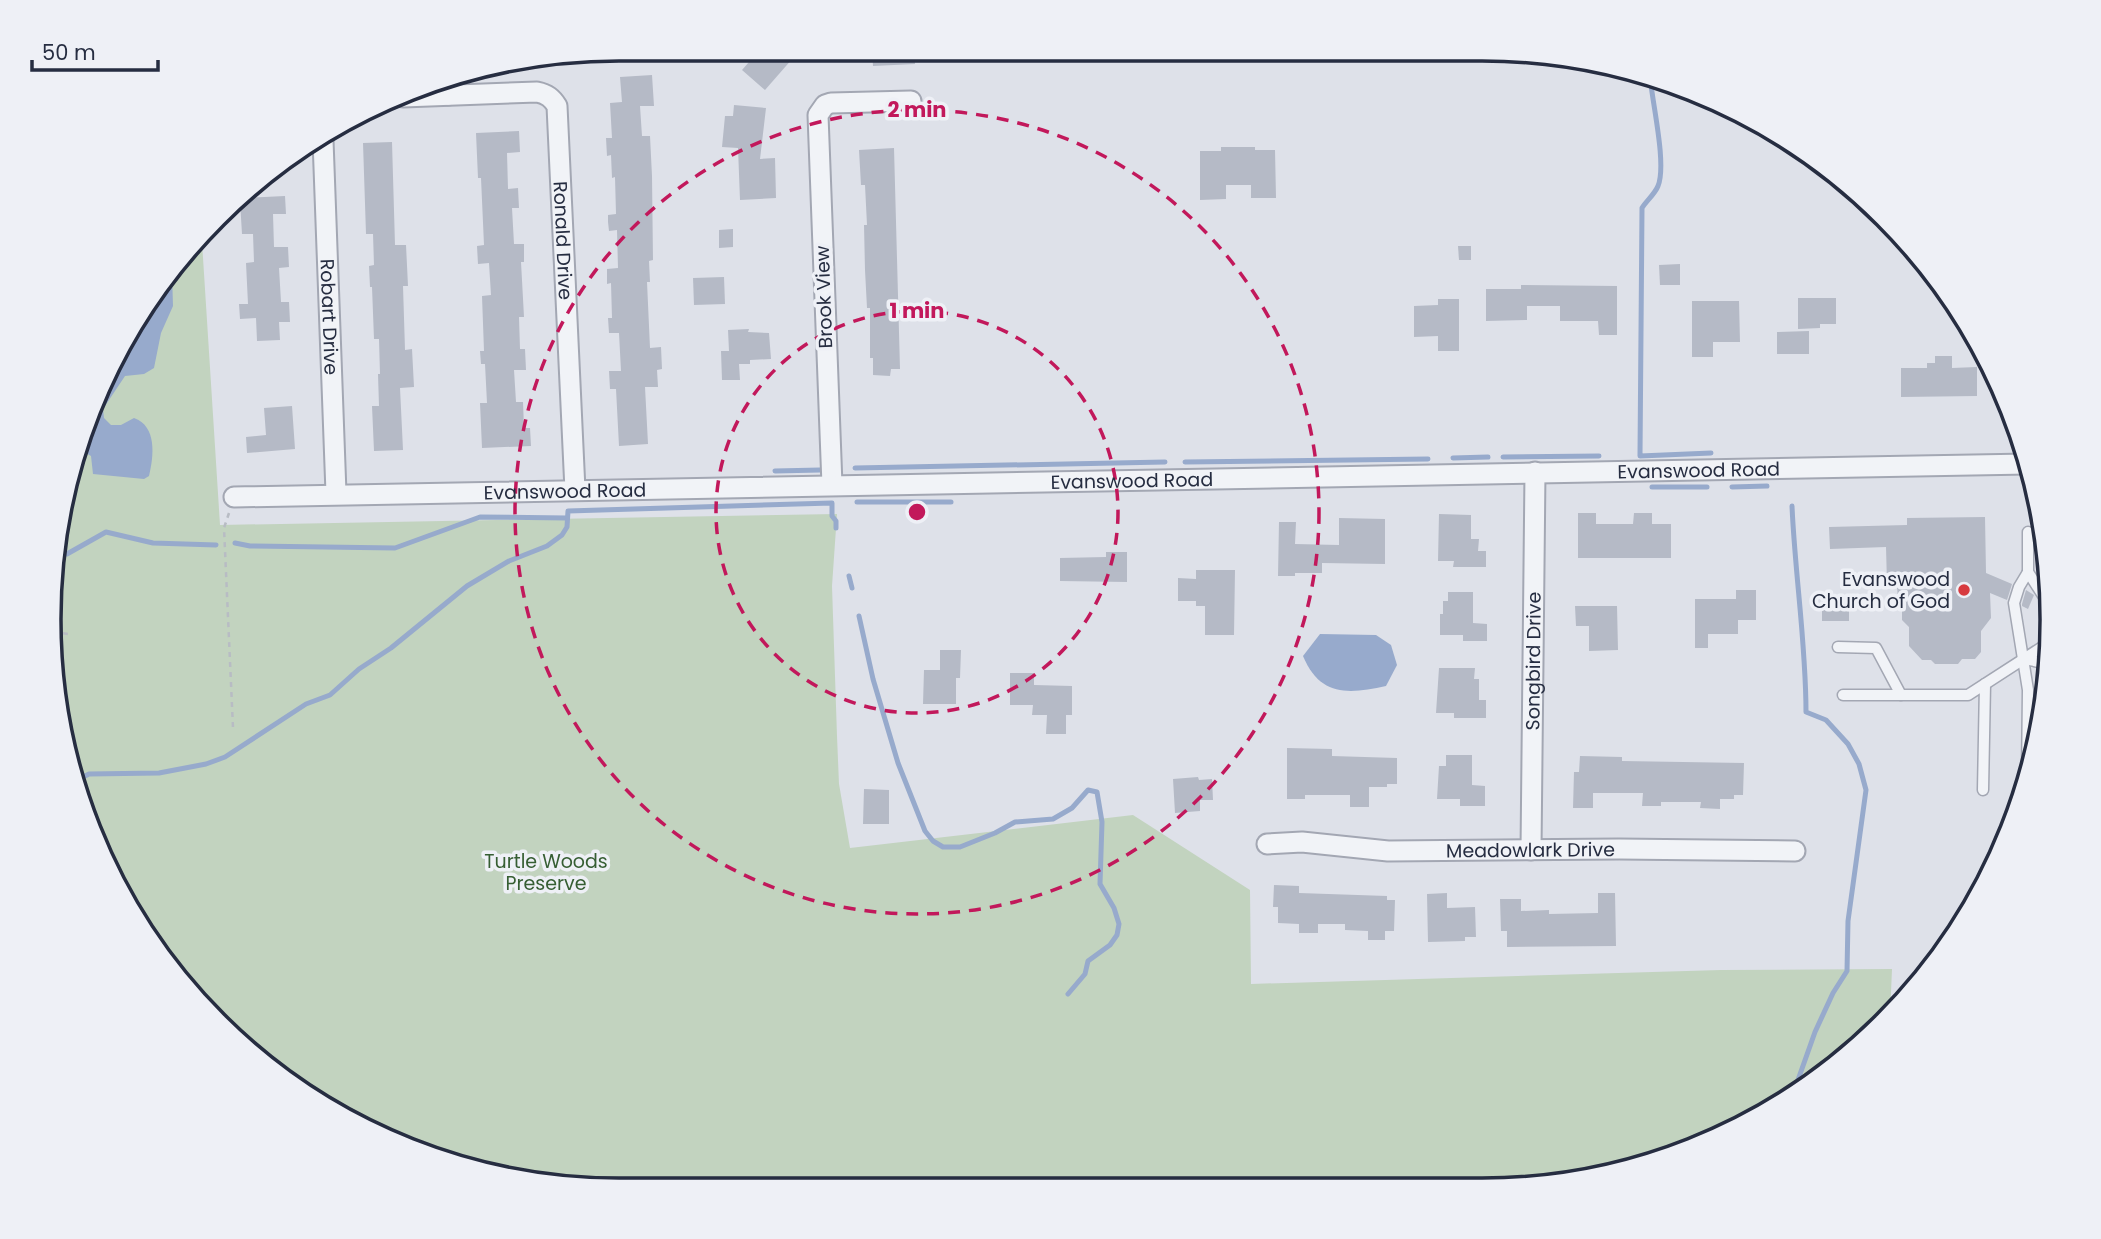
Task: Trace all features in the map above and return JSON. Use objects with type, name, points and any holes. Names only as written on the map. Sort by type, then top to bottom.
[{"type":"street","name":"Ronald Drive","points":[[454,86],[544,93],[557,106],[575,490]]},
{"type":"street","name":"Brook View","points":[[832,485],[817,124],[820,110],[831,103],[911,101]]},
{"type":"street","name":"Robart Drive","points":[[323,146],[336,493]]},
{"type":"street","name":"Evanswood Road","points":[[234,497],[336,493],[2018,464]]},
{"type":"street","name":"Songbird Drive","points":[[1531,850],[1535,472]]},
{"type":"street","name":"Meadowlark Drive","points":[[1267,844],[1302,842],[1388,851],[1795,851]]},
{"type":"lane","points":[[2027,735],[2025,659],[2014,603],[2028,572],[2028,532]]},
{"type":"lane","points":[[2028,572],[2039,589]]},
{"type":"lane","points":[[1838,647],[1876,648],[1901,695]]},
{"type":"lane","points":[[1843,695],[1968,695],[2039,648]]},
{"type":"lane","points":[[2025,659],[2038,662]]},
{"type":"lane","points":[[1983,790],[1985,684]]},
{"type":"path","points":[[233,728],[224,528],[234,497]]},
{"type":"path","points":[[61,633],[68,634]]},
{"type":"green space","name":"Turtle Woods Preserve","points":[[202,248],[220,525],[837,514],[832,586],[837,736],[839,784],[850,848],[1133,815],[1250,890],[1251,984],[1721,970],[1892,969],[1891,999],[1876,1014],[1821,1062],[1761,1103],[1661,1148],[1626,1159],[1554,1173],[1482,1178],[620,1178],[547,1173],[475,1159],[406,1135],[373,1120],[309,1084],[280,1062],[251,1039],[200,988],[155,930],[136,899],[91,799],[80,764],[66,692],[62,656],[62,583],[80,475],[104,406],[136,340],[155,309]]},
{"type":"water","points":[[172,286],[173,306],[161,333],[154,368],[144,374],[125,376],[103,409],[104,418],[111,425],[121,425],[134,418],[147,428],[153,451],[149,476],[144,479],[93,474],[91,456],[87,454],[91,440],[104,406],[119,373],[155,309]]},
{"type":"water","points":[[1320,634],[1376,635],[1391,645],[1397,665],[1386,686],[1348,691],[1327,686],[1318,679],[1303,656]]},
{"type":"building","points":[[790,61],[765,90],[742,70],[749,62]]},
{"type":"building","points":[[873,61],[915,61],[915,64],[873,66]]},
{"type":"building","points":[[652,75],[654,106],[640,106],[642,136],[650,136],[652,176],[653,260],[649,261],[650,282],[647,282],[650,348],[661,347],[662,369],[657,370],[658,387],[645,387],[648,444],[619,446],[616,389],[610,389],[609,371],[621,371],[619,333],[609,333],[608,318],[612,318],[611,283],[607,284],[607,269],[618,268],[617,230],[609,231],[608,222],[608,215],[616,214],[615,177],[612,178],[611,155],[607,156],[606,138],[612,138],[610,103],[622,102],[620,77]]},
{"type":"building","points":[[734,105],[766,108],[760,159],[775,158],[776,198],[740,200],[738,148],[722,147],[725,116],[733,116]]},
{"type":"building","points":[[519,131],[520,152],[507,153],[508,189],[518,188],[519,208],[512,208],[514,244],[524,244],[524,262],[521,262],[524,317],[519,317],[520,349],[525,349],[526,370],[514,370],[516,402],[523,402],[524,428],[530,428],[531,446],[482,448],[480,403],[487,403],[485,364],[481,364],[480,351],[484,351],[482,296],[491,295],[489,263],[478,264],[477,246],[484,245],[476,133]]},
{"type":"building","points":[[392,142],[395,245],[406,245],[408,286],[403,286],[405,350],[412,349],[414,387],[400,388],[403,450],[374,451],[372,406],[379,406],[379,339],[374,339],[369,266],[374,265],[373,234],[366,234],[363,143]]},
{"type":"building","points":[[1221,147],[1275,150],[1276,198],[1251,198],[1251,185],[1226,185],[1226,199],[1200,200],[1200,151],[1221,151]]},
{"type":"building","points":[[894,148],[900,369],[891,369],[890,376],[873,375],[873,358],[870,358],[870,308],[867,308],[865,270],[865,185],[861,185],[859,150]]},
{"type":"building","points":[[285,196],[286,214],[273,214],[274,247],[288,247],[289,267],[279,268],[281,302],[289,302],[290,322],[279,322],[280,340],[257,341],[256,318],[240,319],[239,304],[248,304],[246,263],[254,262],[253,234],[242,234],[241,210],[254,197]]},
{"type":"building","points":[[733,229],[733,247],[719,248],[719,230]]},
{"type":"building","points":[[1458,246],[1471,246],[1471,260],[1459,260]]},
{"type":"building","points":[[1680,264],[1680,285],[1660,285],[1659,265]]},
{"type":"building","points":[[724,277],[725,304],[694,305],[693,278]]},
{"type":"building","points":[[1521,285],[1617,286],[1617,335],[1599,335],[1598,321],[1560,321],[1560,306],[1527,306],[1527,320],[1486,321],[1486,289],[1521,289]]},
{"type":"building","points":[[1798,298],[1836,298],[1836,324],[1798,329]]},
{"type":"building","points":[[1438,299],[1459,299],[1459,351],[1438,351],[1438,336],[1414,337],[1414,306],[1438,305]]},
{"type":"building","points":[[1692,301],[1739,301],[1740,342],[1713,342],[1713,357],[1692,357]]},
{"type":"building","points":[[749,329],[748,332],[769,333],[771,359],[750,360],[750,364],[739,364],[740,380],[722,380],[721,351],[729,351],[728,330]]},
{"type":"building","points":[[1809,331],[1809,354],[1777,354],[1777,332]]},
{"type":"building","points":[[1935,356],[1952,356],[1952,368],[1977,367],[1977,396],[1901,397],[1901,368],[1927,368],[1927,363],[1935,363]]},
{"type":"building","points":[[292,406],[295,449],[247,453],[246,437],[266,435],[264,408]]},
{"type":"building","points":[[1578,513],[1596,513],[1596,524],[1633,524],[1634,513],[1652,513],[1652,524],[1671,524],[1671,558],[1578,558]]},
{"type":"building","points":[[1439,514],[1471,515],[1471,539],[1479,539],[1478,551],[1486,551],[1486,567],[1453,567],[1454,561],[1438,561]]},
{"type":"building","name":"Evanswood Church of God","points":[[1985,517],[1986,573],[2012,584],[2007,600],[1990,593],[1991,618],[1981,631],[1981,652],[1975,659],[1962,659],[1958,664],[1935,664],[1931,660],[1922,660],[1909,646],[1909,627],[1902,620],[1902,602],[1898,603],[1897,584],[1887,584],[1886,547],[1830,549],[1829,527],[1907,525],[1907,518]]},
{"type":"building","points":[[1339,518],[1385,519],[1385,564],[1322,563],[1322,573],[1278,576],[1279,522],[1296,522],[1295,544],[1339,545]]},
{"type":"building","points":[[1106,552],[1127,552],[1127,582],[1060,581],[1060,558],[1106,557]]},
{"type":"building","points":[[1196,570],[1235,570],[1234,635],[1205,635],[1205,606],[1196,606],[1196,601],[1178,601],[1178,578],[1196,579]]},
{"type":"building","points":[[1736,590],[1756,590],[1756,620],[1738,620],[1738,634],[1708,634],[1708,648],[1695,648],[1695,599],[1736,599]]},
{"type":"building","points":[[2026,590],[2034,595],[2028,609],[2022,606]]},
{"type":"building","points":[[1448,592],[1473,592],[1473,623],[1487,624],[1487,641],[1463,641],[1463,635],[1440,635],[1440,614],[1443,614],[1443,601],[1448,601]]},
{"type":"building","points":[[1849,600],[1849,621],[1822,621],[1822,601]]},
{"type":"building","points":[[1575,606],[1617,606],[1618,650],[1589,651],[1589,626],[1576,626]]},
{"type":"building","points":[[940,650],[961,650],[960,678],[956,678],[956,704],[923,704],[924,670],[940,670]]},
{"type":"building","points":[[1439,668],[1475,668],[1474,679],[1479,679],[1479,700],[1486,700],[1486,718],[1454,718],[1454,713],[1436,713]]},
{"type":"building","points":[[1010,673],[1034,673],[1034,685],[1072,686],[1072,715],[1066,715],[1066,734],[1046,734],[1047,715],[1032,715],[1033,705],[1010,705]]},
{"type":"building","points":[[1287,748],[1332,749],[1332,756],[1397,758],[1397,784],[1369,787],[1369,807],[1350,807],[1350,795],[1305,795],[1305,799],[1287,799]]},
{"type":"building","points":[[1446,755],[1472,755],[1472,785],[1485,786],[1485,806],[1460,806],[1460,799],[1437,799],[1439,766],[1446,766]]},
{"type":"building","points":[[1580,756],[1622,757],[1622,761],[1744,763],[1743,795],[1734,795],[1734,799],[1720,799],[1720,809],[1700,808],[1701,802],[1661,802],[1661,806],[1642,806],[1643,793],[1593,793],[1593,808],[1573,808],[1574,772],[1579,772]]},
{"type":"building","points":[[1198,777],[1199,780],[1212,779],[1213,800],[1200,800],[1200,811],[1175,813],[1173,779]]},
{"type":"building","points":[[864,789],[889,790],[889,824],[863,824]]},
{"type":"building","points":[[1274,885],[1299,886],[1299,893],[1387,896],[1387,900],[1395,900],[1394,931],[1385,931],[1385,940],[1368,940],[1368,931],[1345,930],[1345,924],[1318,924],[1318,933],[1299,933],[1299,924],[1278,923],[1278,907],[1273,907]]},
{"type":"building","points":[[1447,893],[1447,908],[1475,907],[1476,937],[1465,937],[1465,941],[1428,942],[1427,894]]},
{"type":"building","points":[[1598,893],[1615,893],[1616,946],[1507,947],[1507,931],[1501,931],[1500,899],[1521,899],[1521,911],[1549,910],[1549,914],[1598,913]]},
{"type":"waterway","points":[[1652,88],[1661,163],[1658,186],[1642,208],[1640,456],[1711,453]]},
{"type":"waterway","points":[[1503,457],[1599,456]]},
{"type":"waterway","points":[[1453,458],[1488,457]]},
{"type":"waterway","points":[[1185,462],[1428,459]]},
{"type":"waterway","points":[[855,468],[1165,462]]},
{"type":"waterway","points":[[775,471],[820,470]]},
{"type":"waterway","points":[[1732,487],[1767,486]]},
{"type":"waterway","points":[[1652,487],[1707,487]]},
{"type":"waterway","points":[[857,502],[951,502]]},
{"type":"waterway","points":[[84,777],[89,774],[159,773],[206,764],[225,757],[306,704],[330,695],[359,669],[391,648],[467,586],[509,561],[547,546],[562,535],[567,527],[568,511],[832,503],[836,528]]},
{"type":"waterway","points":[[1792,506],[1806,712],[1826,720],[1848,744],[1859,764],[1866,790],[1848,921],[1847,971],[1833,993],[1815,1032],[1798,1079]]},
{"type":"waterway","points":[[235,543],[250,546],[395,548],[480,517],[567,518]]},
{"type":"waterway","points":[[65,554],[106,532],[153,543],[216,545]]},
{"type":"waterway","points":[[849,576],[852,588]]},
{"type":"waterway","points":[[859,616],[873,679],[898,763],[925,831],[933,841],[943,847],[960,847],[1015,822],[1053,819],[1072,808],[1088,790],[1097,792],[1102,822],[1100,884],[1114,908],[1119,924],[1117,935],[1110,945],[1088,961],[1085,974],[1068,994]]},
{"type":"place","name":"Evanswood Church of God","points":[[1964,590]]}]
